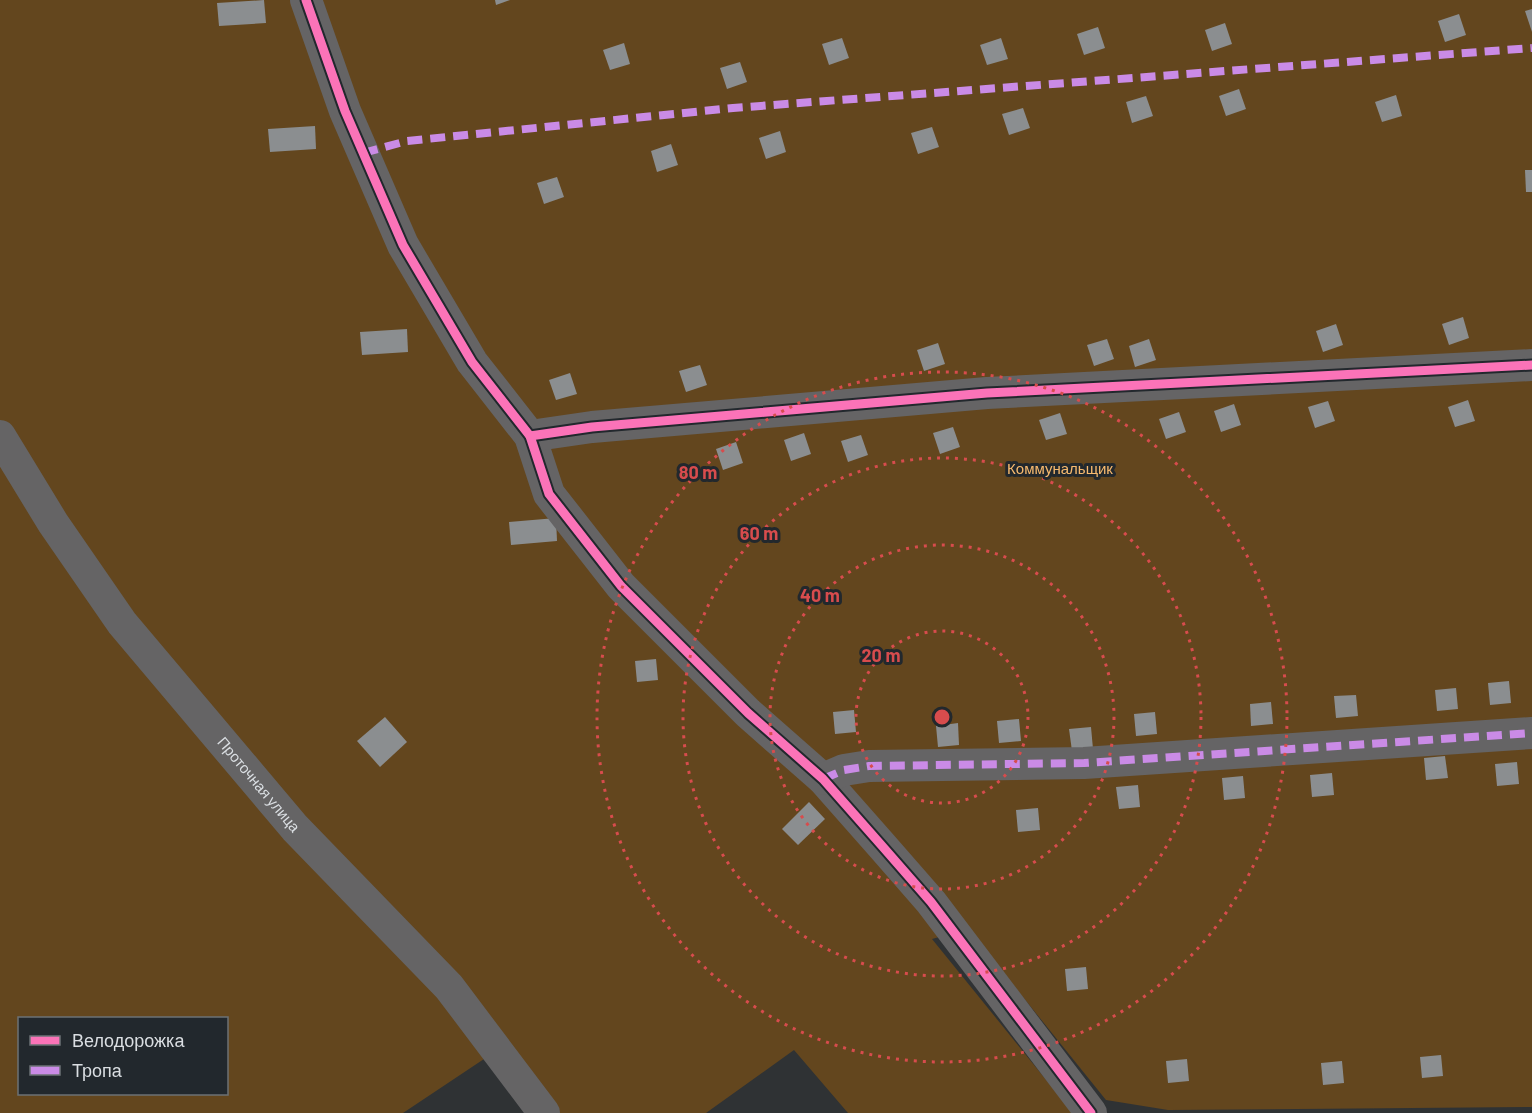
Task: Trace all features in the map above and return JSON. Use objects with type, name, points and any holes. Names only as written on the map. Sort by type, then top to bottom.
[{"type":"street","points":[[306,0],[345,111],[403,244],[472,362],[530,436],[549,494],[621,586],[748,713],[823,779],[931,902],[1091,1113]]},
{"type":"street","points":[[530,436],[592,427],[987,393],[1532,365]]},
{"type":"street","name":"Проточная улица","points":[[0,436],[53,523],[123,623],[295,828],[449,987],[544,1113]]},
{"type":"street","points":[[823,779],[844,770],[869,766],[1084,763],[1532,733]]},
{"type":"green space","name":"Коммунальщик","points":[[0,0],[1532,0],[1532,1107],[1168,1110],[1106,1100],[968,929],[932,939],[1073,1113],[848,1113],[794,1050],[706,1113],[531,1113],[487,1057],[403,1113],[0,1113]]},
{"type":"building","points":[[264,0],[266,23],[219,26],[217,3]]},
{"type":"building","points":[[495,0],[510,0],[496,5]]},
{"type":"building","points":[[1532,9],[1532,32],[1525,11]]},
{"type":"building","points":[[1459,14],[1466,35],[1445,42],[1438,21]]},
{"type":"building","points":[[1225,23],[1232,44],[1212,51],[1205,30]]},
{"type":"building","points":[[1098,27],[1105,48],[1084,55],[1077,34]]},
{"type":"building","points":[[842,38],[849,58],[829,65],[822,44]]},
{"type":"building","points":[[1001,38],[1008,59],[987,65],[980,45]]},
{"type":"building","points":[[624,43],[630,64],[610,70],[603,50]]},
{"type":"building","points":[[740,62],[747,82],[727,89],[720,68]]},
{"type":"building","points":[[1239,89],[1246,109],[1226,116],[1219,96]]},
{"type":"building","points":[[1396,95],[1402,116],[1382,122],[1375,102]]},
{"type":"building","points":[[1146,96],[1153,116],[1132,123],[1126,102]]},
{"type":"building","points":[[1023,108],[1030,128],[1009,135],[1002,114]]},
{"type":"building","points":[[315,126],[316,149],[270,152],[268,129]]},
{"type":"building","points":[[932,127],[939,147],[918,154],[911,133]]},
{"type":"building","points":[[780,131],[786,152],[766,159],[759,138]]},
{"type":"building","points":[[671,144],[678,165],[657,172],[651,151]]},
{"type":"building","points":[[1525,170],[1532,170],[1532,192],[1526,192]]},
{"type":"building","points":[[557,177],[564,197],[544,204],[537,183]]},
{"type":"building","points":[[1463,317],[1469,338],[1449,345],[1442,324]]},
{"type":"building","points":[[1336,324],[1343,345],[1323,352],[1316,331]]},
{"type":"building","points":[[407,329],[408,352],[362,355],[360,332]]},
{"type":"building","points":[[1107,339],[1114,359],[1094,366],[1087,345]]},
{"type":"building","points":[[1149,339],[1156,360],[1135,367],[1129,346]]},
{"type":"building","points":[[938,343],[945,364],[924,371],[917,350]]},
{"type":"building","points":[[700,365],[707,385],[686,392],[679,371]]},
{"type":"building","points":[[570,373],[577,394],[556,400],[549,380]]},
{"type":"building","points":[[1468,400],[1475,421],[1455,427],[1448,407]]},
{"type":"building","points":[[1328,401],[1335,421],[1315,428],[1308,407]]},
{"type":"building","points":[[1234,404],[1241,425],[1221,432],[1214,411]]},
{"type":"building","points":[[1179,412],[1186,432],[1166,439],[1159,419]]},
{"type":"building","points":[[1060,413],[1067,434],[1046,440],[1039,420]]},
{"type":"building","points":[[953,427],[960,447],[940,454],[933,433]]},
{"type":"building","points":[[804,433],[811,454],[791,461],[784,440]]},
{"type":"building","points":[[861,435],[868,455],[848,462],[841,441]]},
{"type":"building","points":[[736,442],[743,463],[723,470],[716,449]]},
{"type":"building","points":[[556,518],[557,541],[511,545],[509,522]]},
{"type":"building","points":[[656,659],[658,680],[637,682],[635,661]]},
{"type":"building","points":[[1509,681],[1511,703],[1490,705],[1488,683]]},
{"type":"building","points":[[1456,688],[1458,709],[1437,711],[1435,690]]},
{"type":"building","points":[[1356,695],[1358,716],[1336,718],[1334,696]]},
{"type":"building","points":[[1271,702],[1273,724],[1251,726],[1250,704]]},
{"type":"building","points":[[854,710],[856,732],[835,734],[833,712]]},
{"type":"building","points":[[1155,712],[1157,734],[1136,736],[1134,714]]},
{"type":"building","points":[[385,717],[407,742],[380,767],[357,741]]},
{"type":"building","points":[[1019,719],[1021,741],[999,743],[997,721]]},
{"type":"building","points":[[958,723],[959,745],[938,747],[936,726]]},
{"type":"building","points":[[1091,727],[1093,749],[1072,751],[1069,729]]},
{"type":"building","points":[[1445,756],[1448,778],[1426,780],[1424,758]]},
{"type":"building","points":[[1517,762],[1519,784],[1497,786],[1495,764]]},
{"type":"building","points":[[1332,773],[1334,795],[1312,797],[1310,775]]},
{"type":"building","points":[[1243,776],[1245,798],[1224,800],[1222,778]]},
{"type":"building","points":[[1138,785],[1140,807],[1119,809],[1116,787]]},
{"type":"building","points":[[809,802],[825,819],[798,845],[782,829]]},
{"type":"building","points":[[1038,808],[1040,830],[1018,832],[1016,810]]},
{"type":"building","points":[[1086,967],[1088,989],[1067,991],[1065,969]]},
{"type":"building","points":[[1441,1055],[1443,1076],[1422,1078],[1420,1057]]},
{"type":"building","points":[[1187,1059],[1189,1081],[1168,1083],[1166,1061]]},
{"type":"building","points":[[1342,1061],[1344,1083],[1323,1085],[1321,1063]]},
{"type":"marked path","points":[[363,153],[407,141],[733,108],[1532,48]]},
{"type":"marked path","points":[[823,779],[844,770],[869,766],[1084,763],[1532,733]]},
{"type":"cycle path","points":[[306,0],[345,111],[403,245],[472,362],[530,436],[549,494],[621,586],[748,713],[823,779],[883,847],[931,902],[1091,1113]]},
{"type":"cycle path","points":[[530,436],[592,427],[987,393],[1532,365]]}]
